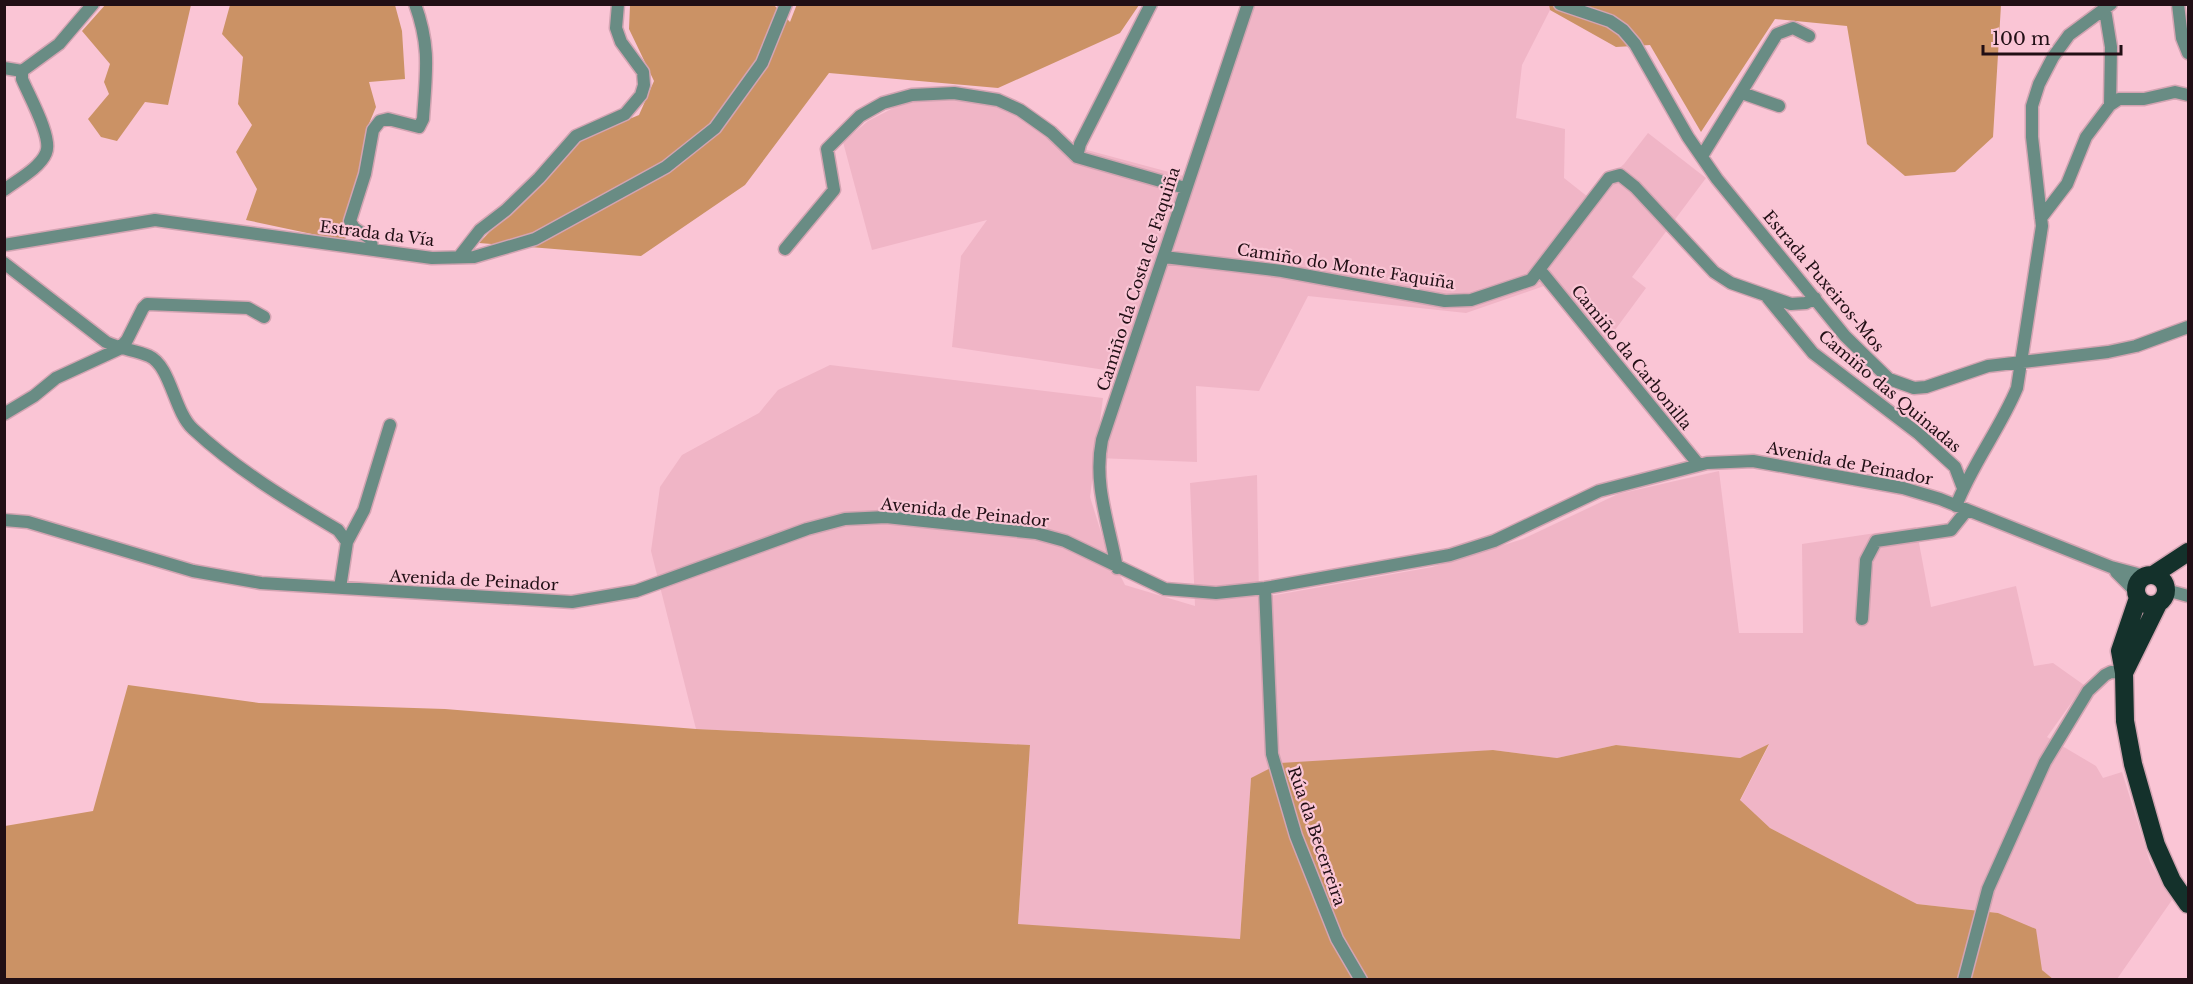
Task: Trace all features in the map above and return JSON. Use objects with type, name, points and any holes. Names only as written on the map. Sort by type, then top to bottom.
[{"type":"highway","points":[[2188,552],[2174,579],[2151,589],[2120,651],[2124,673],[2125,721],[2143,807],[2172,881],[2188,904]]},
{"type":"street","points":[[4,68],[22,71],[59,44],[93,4]]},
{"type":"street","points":[[372,250],[371,239],[354,228],[350,221],[365,174],[373,130],[380,121],[388,119],[419,127],[423,119],[426,34],[415,4]]},
{"type":"street","points":[[459,257],[480,230],[539,178],[576,136],[625,114],[641,95],[644,85],[642,72],[621,42],[616,28],[618,4]]},
{"type":"street","name":"Estrada da Vía","points":[[4,245],[155,220],[432,258],[474,257],[535,239],[666,166],[715,128],[762,63],[786,4]]},
{"type":"street","points":[[1077,157],[1090,125],[1151,4]]},
{"type":"street","name":"Camiño da Costa de Faquiña","points":[[1117,567],[1098,488],[1098,458],[1102,440],[1248,4]]},
{"type":"street","name":"Estrada Puxeiros-Mos","points":[[1560,4],[1610,21],[1623,30],[1635,44],[1702,156],[1815,298],[1872,365],[1888,379],[1914,388],[1926,387],[1967,371],[2020,362],[2108,352],[2136,346],[2188,327]]},
{"type":"street","points":[[2178,4],[2182,38],[2188,53]]},
{"type":"street","points":[[2108,7],[2110,105]]},
{"type":"street","points":[[1862,619],[1866,560],[1876,541],[1951,530],[1962,508],[1963,488],[2009,407],[2017,388],[2041,218],[2032,136],[2032,106],[2039,84],[2053,57],[2069,34],[2108,7]]},
{"type":"street","points":[[1702,156],[1777,34],[1793,28],[1809,36]]},
{"type":"street","points":[[4,190],[42,160],[47,152],[48,139],[22,80],[22,71]]},
{"type":"street","points":[[785,249],[834,190],[827,149],[860,116],[883,103],[936,92],[998,100],[1020,110],[1052,132],[1077,157],[1185,188]]},
{"type":"street","points":[[2041,218],[2067,184],[2085,137],[2110,105],[2119,99],[2144,99],[2175,92],[2188,95]]},
{"type":"street","points":[[1742,93],[1779,106]]},
{"type":"street","name":"Camiño do Monte Faquiña","points":[[1164,257],[1282,271],[1444,301],[1471,300],[1531,280],[1609,178],[1620,175],[1635,187],[1714,272],[1731,283],[1791,304],[1806,303],[1815,298]]},
{"type":"street","points":[[4,263],[106,342],[119,349],[150,356],[159,364],[182,417],[191,428],[247,475],[339,530],[347,542]]},
{"type":"street","name":"Camiño da Carbonilla","points":[[1540,270],[1699,465]]},
{"type":"street","name":"Camiño das Quinadas","points":[[1767,296],[1813,353],[1919,434],[1955,467],[1963,488]]},
{"type":"street","points":[[4,414],[34,396],[56,378],[119,349],[127,340],[147,304],[248,308],[264,317]]},
{"type":"street","points":[[340,588],[347,542],[364,510],[390,425]]},
{"type":"street","name":"Avenida de Peinador","points":[[4,520],[28,522],[193,572],[261,583],[572,602],[636,591],[826,524],[845,519],[886,518],[1036,532],[1065,541],[1165,589],[1216,593],[1265,588],[1450,555],[1494,541],[1599,491],[1699,465],[1753,461],[1808,469],[1903,488],[1962,508],[2111,567],[2151,589],[2188,596]]},
{"type":"street","name":"Rúa da Becerreira","points":[[1265,588],[1272,754],[1296,836],[1337,939],[1360,980]]},
{"type":"street","points":[[1964,980],[1988,890],[2045,762],[2088,691],[2104,675],[2111,672],[2124,673]]},
{"type":"shaded area","points":[[106,4],[191,5],[168,105],[145,102],[117,141],[101,137],[88,119],[109,94],[104,82],[110,64],[82,31]]},
{"type":"shaded area","points":[[797,4],[1139,5],[1120,33],[998,88],[829,73],[745,185],[641,256],[479,243],[576,141],[639,115],[654,81],[629,29],[630,5],[774,5],[790,22]]},
{"type":"shaded area","points":[[1549,4],[1550,10],[1522,65],[1516,118],[1565,129],[1564,178],[1588,197],[1624,164],[1648,133],[1706,178],[1632,277],[1646,288],[1598,353],[1544,286],[1466,313],[1308,296],[1259,391],[1196,386],[1197,462],[1098,458],[1125,373],[952,347],[961,256],[987,220],[872,250],[843,142],[868,121],[899,105],[931,96],[1004,107],[1087,150],[1195,179],[1255,5]]},
{"type":"shaded area","points":[[230,5],[395,5],[402,31],[405,79],[369,82],[376,107],[368,126],[345,241],[246,220],[257,189],[236,152],[252,125],[238,104],[243,57],[222,34]]},
{"type":"shaded area","points":[[1549,5],[2001,5],[1993,137],[1955,172],[1905,176],[1867,144],[1847,26],[1775,19],[1701,132],[1650,45],[1616,47],[1550,10]]},
{"type":"shaded area","points":[[830,365],[1103,398],[1090,497],[1105,545],[1125,585],[1195,606],[1190,483],[1257,475],[1259,598],[1432,567],[1523,539],[1618,494],[1719,471],[1739,633],[1803,633],[1802,544],[1916,527],[1931,607],[2016,586],[2034,666],[2053,663],[2084,685],[2047,737],[2096,766],[2103,778],[2122,772],[2150,862],[2172,900],[2117,979],[2053,979],[2042,970],[1998,913],[1917,904],[1770,828],[1740,801],[1769,745],[1740,758],[1616,745],[1557,758],[1493,750],[1251,778],[1240,939],[1018,925],[1030,745],[696,729],[651,551],[660,487],[682,455],[759,413],[778,390]]},
{"type":"shaded area","points":[[128,685],[259,703],[445,709],[696,729],[1030,745],[1018,924],[1240,939],[1251,778],[1280,763],[1493,750],[1557,758],[1616,745],[1740,758],[1769,744],[1740,800],[1770,828],[1917,904],[1998,913],[2036,929],[2042,970],[2053,979],[5,980],[5,826],[93,811]]}]
